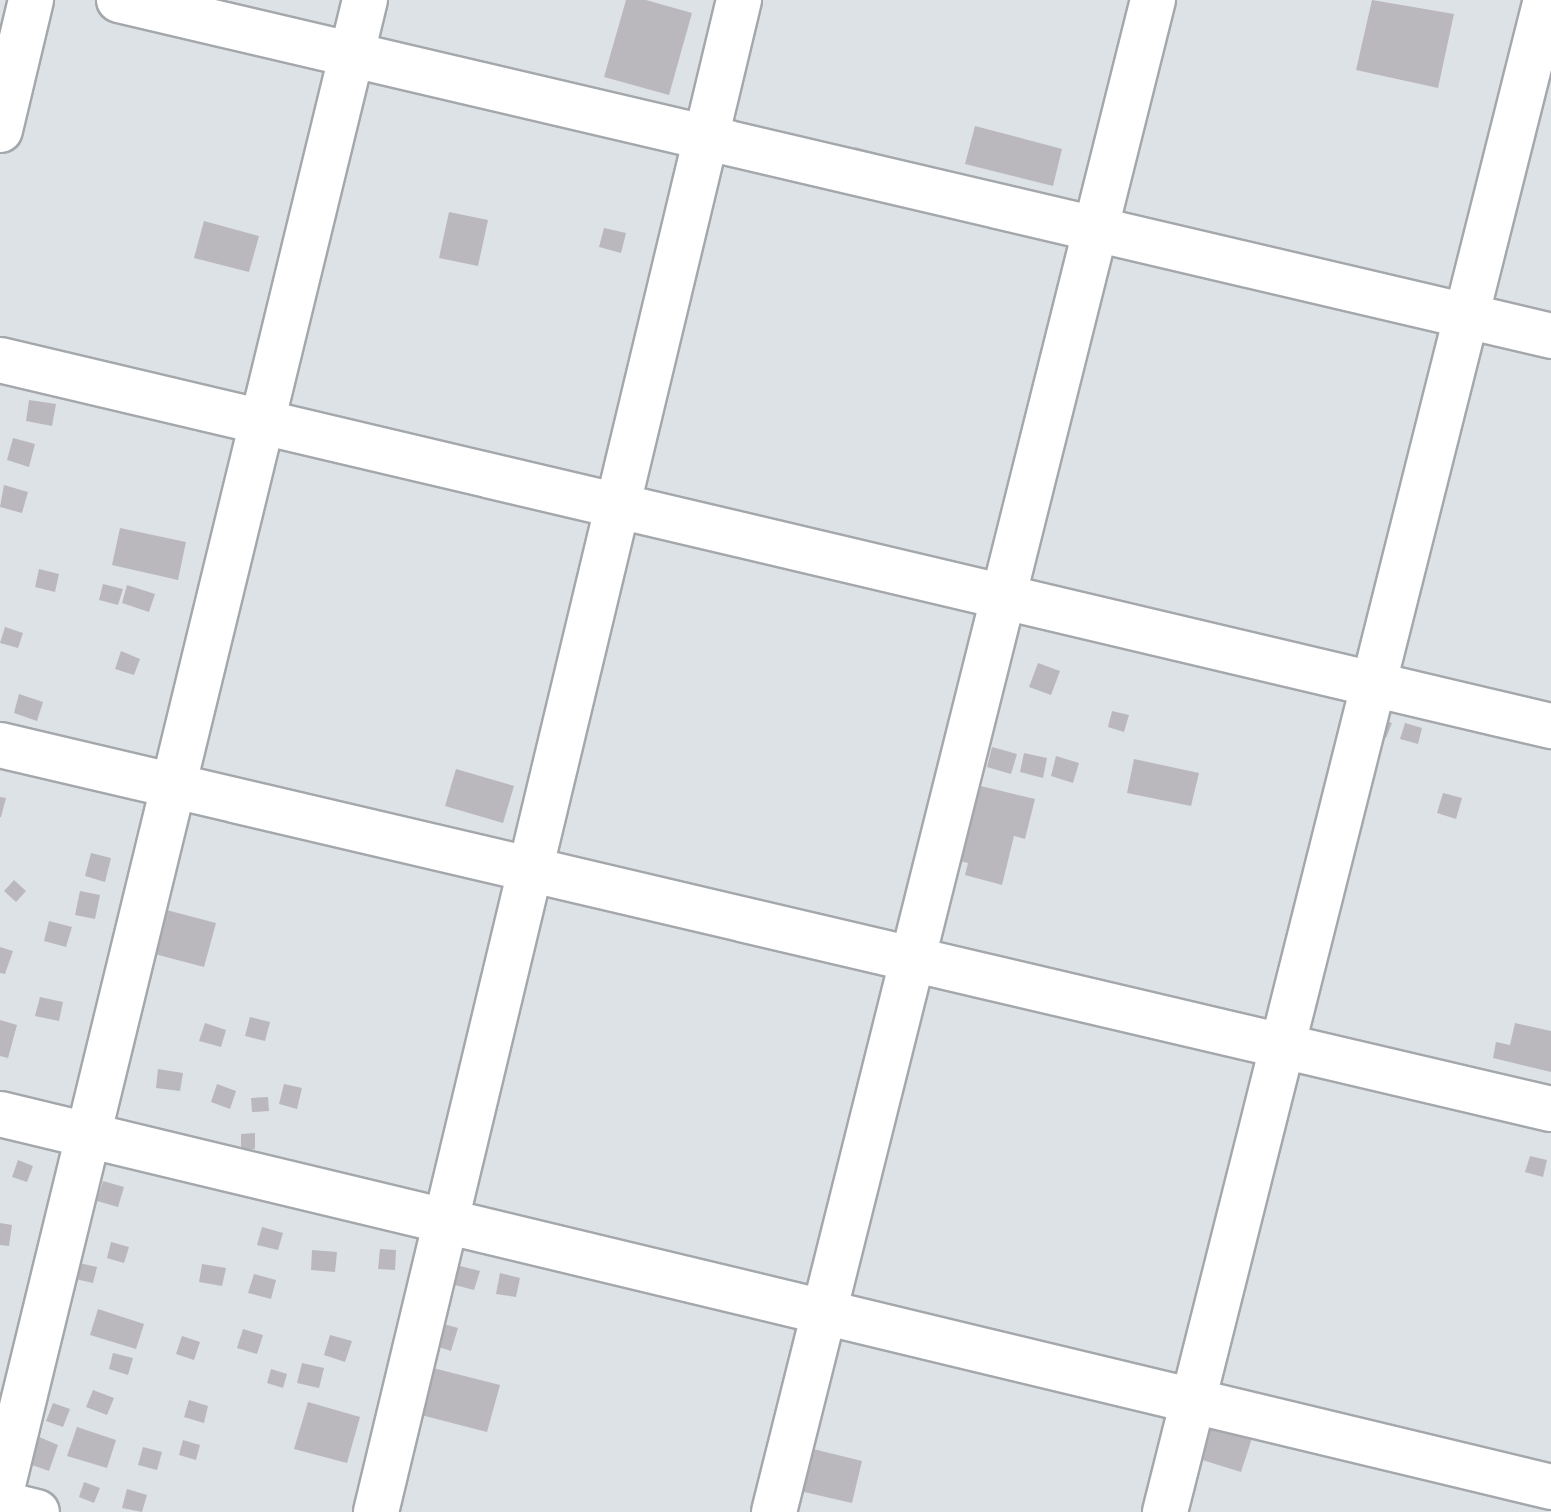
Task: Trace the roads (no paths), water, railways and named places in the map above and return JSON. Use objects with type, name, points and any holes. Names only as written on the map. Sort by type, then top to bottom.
[{"type":"street","points":[[0,130],[31,0]]},
{"type":"street","points":[[119,0],[1551,336]]},
{"type":"street","points":[[0,1497],[365,0]]},
{"type":"street","points":[[376,1512],[739,0]]},
{"type":"street","points":[[774,1512],[1153,0]]},
{"type":"street","points":[[1165,1512],[1546,0]]},
{"type":"street","points":[[0,360],[1551,726]]},
{"type":"street","points":[[0,745],[1551,1109]]},
{"type":"street","points":[[0,1114],[1551,1487]]},
{"type":"street","points":[[1546,1512],[1551,1493]]},
{"type":"street","points":[[0,1503],[37,1512]]}]
